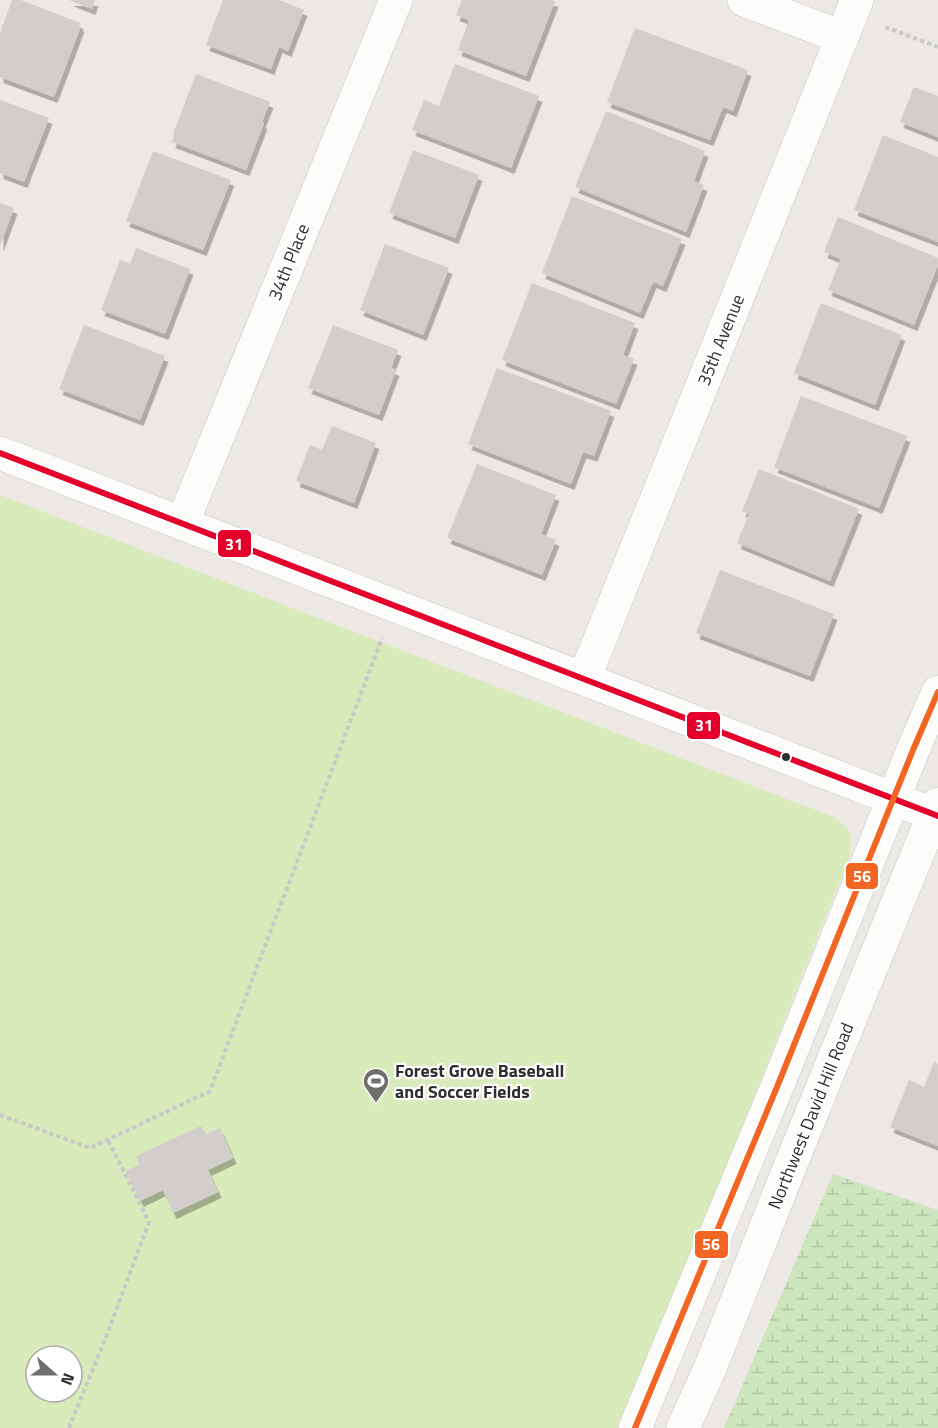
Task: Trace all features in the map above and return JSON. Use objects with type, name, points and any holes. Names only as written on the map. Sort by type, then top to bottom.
[{"type":"street","name":"34th Place","points":[[182,524],[396,0]]},
{"type":"street","points":[[744,0],[850,17]]},
{"type":"street","name":"35th Avenue","points":[[584,679],[850,17]]},
{"type":"street","points":[[0,453],[894,799],[937,811]]},
{"type":"street","points":[[635,1428],[938,692]]},
{"type":"street","name":"Northwest David Hill Road","points":[[683,1428],[711,1366],[791,1164],[937,811]]},
{"type":"path","points":[[850,17],[938,47]]},
{"type":"path","points":[[0,1115],[90,1148],[210,1091],[395,606]]},
{"type":"path","points":[[69,1428],[150,1222],[108,1140]]},
{"type":"green space","name":"Forest Grove Baseball and Soccer Fields","points":[[0,495],[836,818],[850,831],[851,853],[622,1428],[0,1428]]},
{"type":"green space","points":[[833,1174],[938,1210],[938,1428],[724,1428]]},
{"type":"building","points":[[12,0],[21,0],[80,23],[81,26],[54,97],[0,77],[0,33]]},
{"type":"building","points":[[69,0],[95,0],[92,9]]},
{"type":"building","points":[[223,0],[279,0],[304,10],[288,51],[279,47],[271,69],[206,45]]},
{"type":"building","points":[[462,0],[555,1],[526,76],[458,50],[469,20],[456,15]]},
{"type":"building","points":[[635,28],[748,70],[733,111],[723,107],[710,140],[607,102]]},
{"type":"building","points":[[455,64],[539,96],[511,168],[412,130],[424,100],[439,106]]},
{"type":"building","points":[[196,74],[270,102],[246,170],[172,142]]},
{"type":"building","points":[[914,87],[938,96],[938,137],[900,122]]},
{"type":"building","points":[[0,100],[49,118],[24,182],[0,173]]},
{"type":"building","points":[[606,111],[705,151],[694,181],[704,185],[686,232],[575,187]]},
{"type":"building","points":[[883,135],[938,157],[938,242],[854,210]]},
{"type":"building","points":[[413,150],[479,175],[455,238],[389,213]]},
{"type":"building","points":[[153,151],[231,180],[203,250],[126,221]]},
{"type":"building","points":[[572,196],[682,239],[663,286],[653,282],[640,313],[542,273]]},
{"type":"building","points":[[0,203],[14,208],[0,246]]},
{"type":"building","points":[[838,217],[938,258],[938,265],[914,325],[828,290],[841,259],[824,252]]},
{"type":"building","points":[[385,244],[449,268],[423,335],[360,310]]},
{"type":"building","points":[[136,248],[190,269],[165,334],[101,310],[120,260],[130,264]]},
{"type":"building","points":[[532,283],[635,323],[623,355],[634,359],[616,404],[502,360]]},
{"type":"building","points":[[821,303],[902,335],[875,405],[794,373]]},
{"type":"building","points":[[84,325],[165,356],[140,420],[59,389]]},
{"type":"building","points":[[333,325],[398,350],[391,368],[396,370],[379,415],[308,388]]},
{"type":"building","points":[[497,368],[611,411],[594,456],[583,452],[571,484],[468,444]]},
{"type":"building","points":[[801,396],[907,436],[879,508],[774,467]]},
{"type":"building","points":[[332,426],[376,443],[354,503],[296,481],[310,445],[322,450]]},
{"type":"building","points":[[477,464],[556,495],[541,534],[556,540],[542,575],[447,538]]},
{"type":"building","points":[[759,469],[859,509],[830,581],[737,543],[749,514],[742,511]]},
{"type":"building","points":[[720,570],[834,614],[810,676],[696,633]]},
{"type":"building","points":[[934,1062],[938,1064],[938,1146],[890,1127],[909,1080],[924,1087]]},
{"type":"building","points":[[201,1126],[206,1134],[220,1128],[233,1158],[208,1170],[218,1192],[173,1213],[163,1190],[140,1201],[126,1171],[139,1165],[136,1156]]},
{"type":"transit line","name":"31","points":[[0,453],[938,816]]},
{"type":"transit line","name":"56","points":[[635,1428],[938,692]]},
{"type":"place","name":"Forest Grove Baseball and Soccer Fields","points":[[376,1104]]}]
